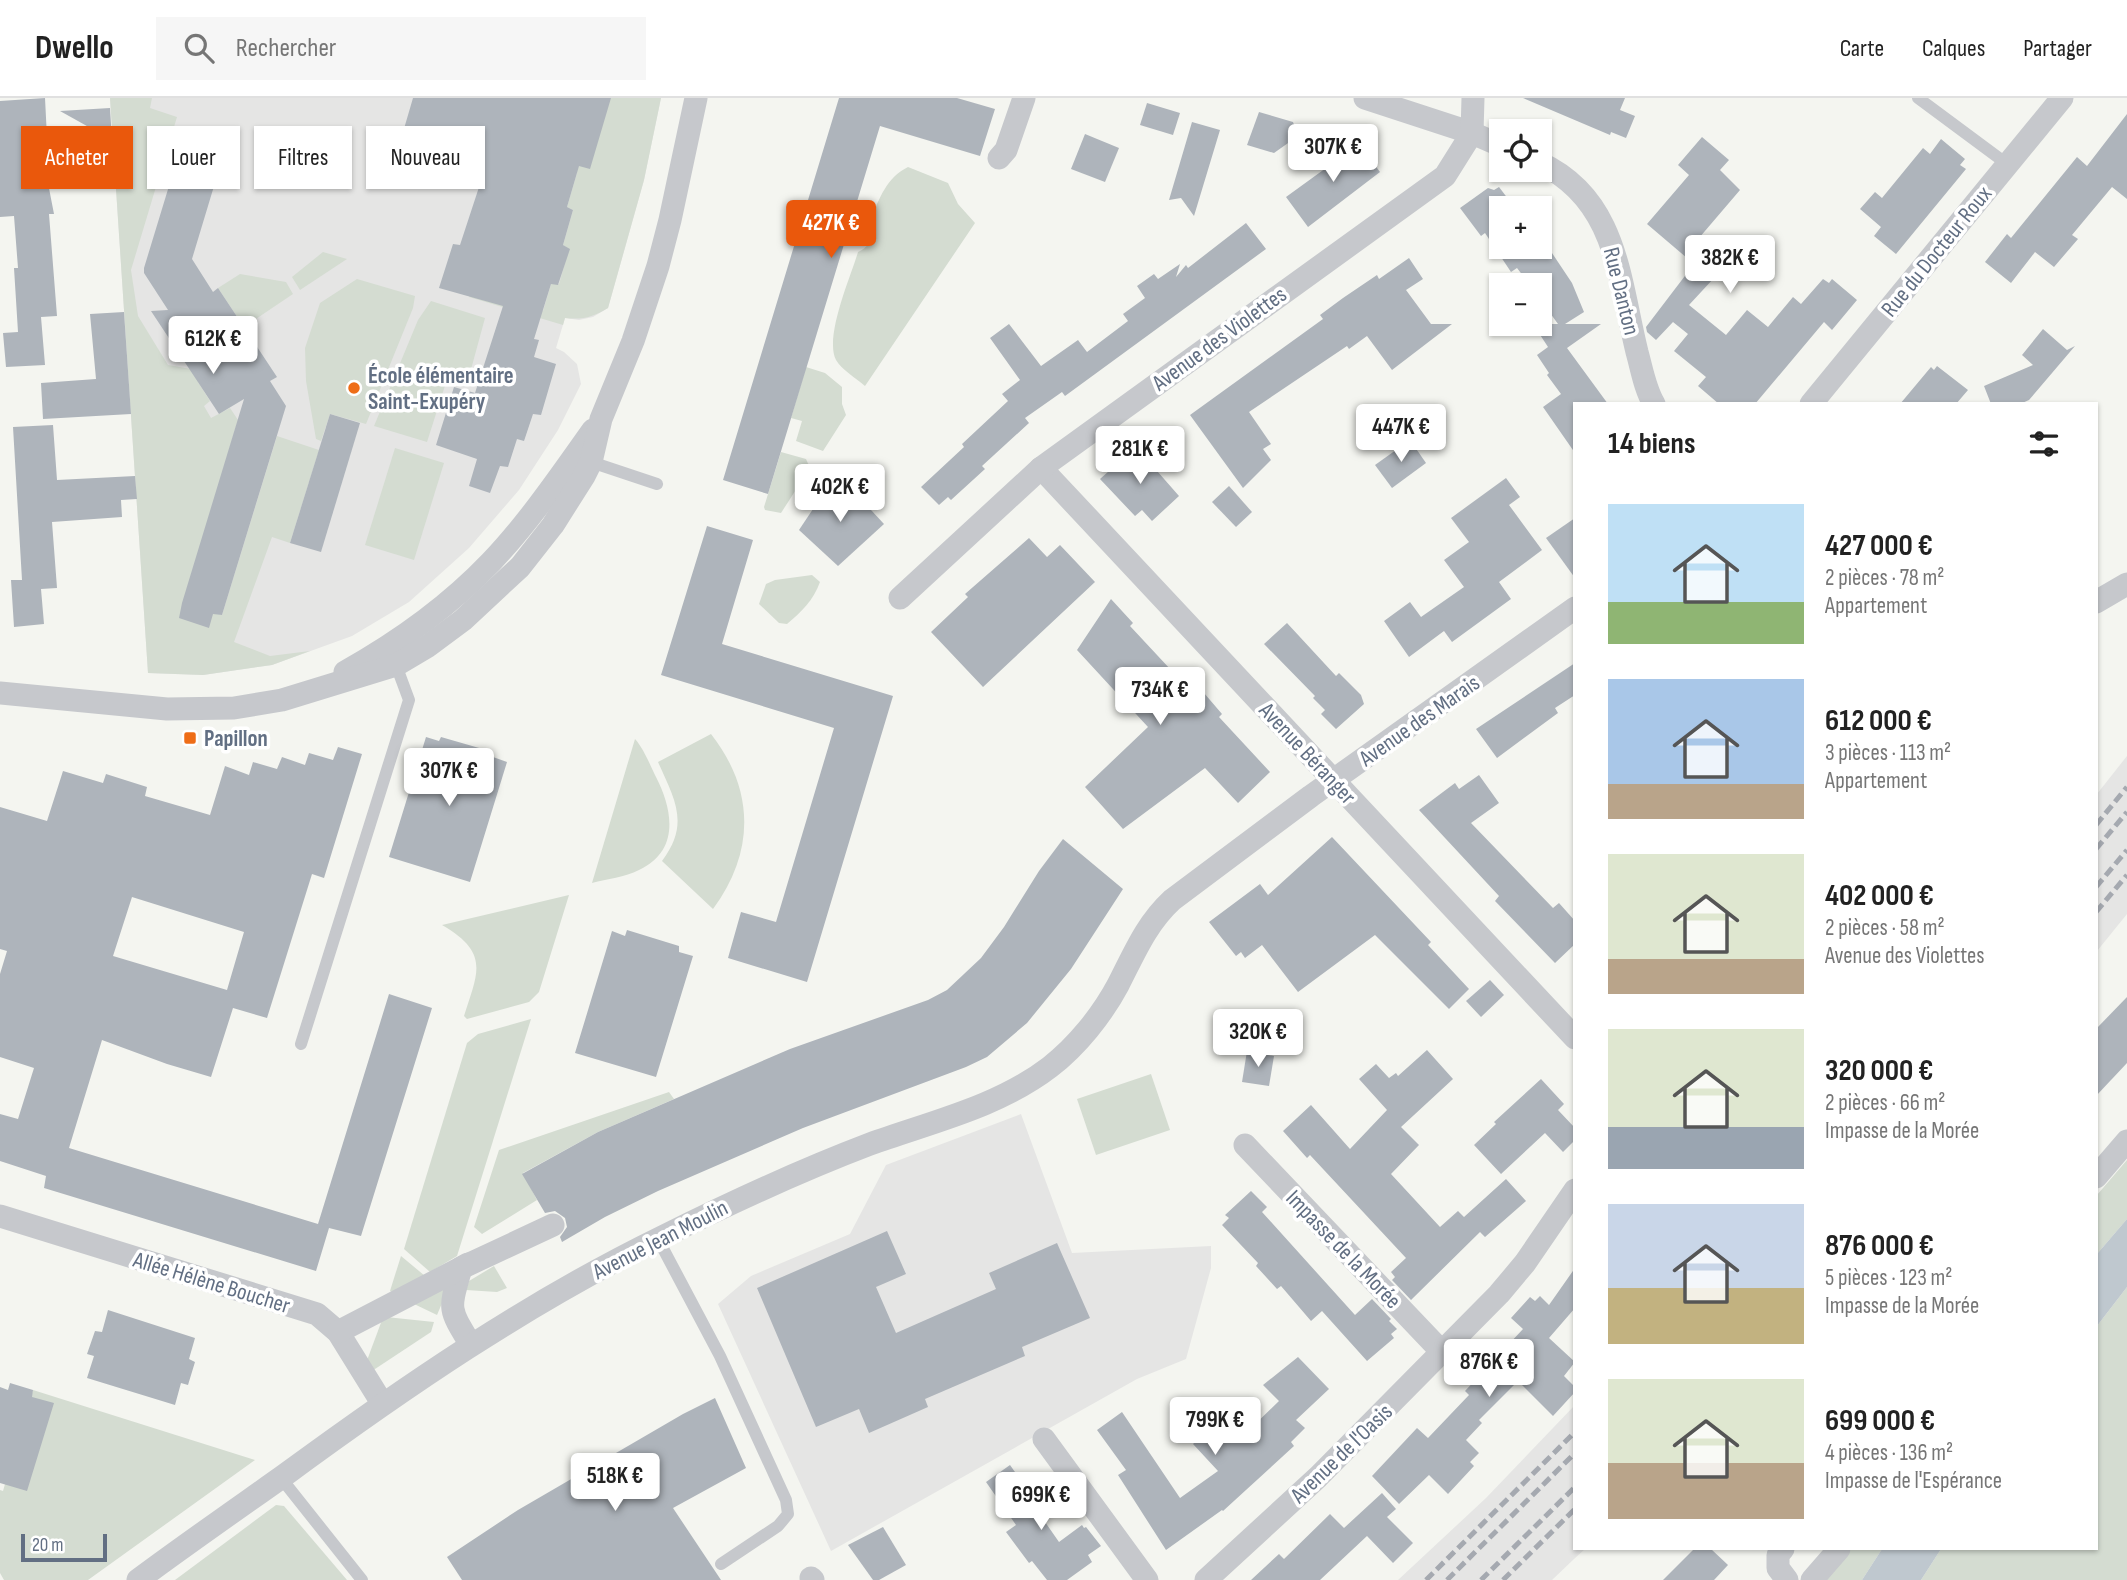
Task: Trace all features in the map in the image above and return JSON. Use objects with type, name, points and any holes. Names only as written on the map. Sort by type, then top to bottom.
[{"type":"street","points":[[0,693],[167,709],[234,708],[282,699],[396,665],[463,620],[520,568],[575,495],[591,462],[601,419],[633,341],[658,266],[696,98]]},
{"type":"street","points":[[999,158],[1006,150],[1024,98]]},
{"type":"street","points":[[1365,98],[1489,140]]},
{"type":"street","points":[[1472,133],[1473,98]]},
{"type":"street","name":"Rue du Docteur Roux","points":[[1813,402],[2062,98]]},
{"type":"street","name":"Avenue des Violettes","points":[[900,598],[1041,468],[1445,176],[1472,133]]},
{"type":"street","name":"Rue Danton","points":[[1552,170],[1582,191],[1605,226],[1617,260],[1643,375],[1653,402]]},
{"type":"street","points":[[309,691],[394,641],[469,584],[493,560],[541,502],[601,419]]},
{"type":"street","name":"Avenue Béranger","points":[[1041,468],[1573,1036]]},
{"type":"street","points":[[2098,601],[2127,584]]},
{"type":"street","name":"Avenue des Marais","points":[[1164,907],[1333,781],[1573,609]]},
{"type":"street","name":"Avenue Jean Moulin","points":[[138,1580],[382,1403],[519,1314],[658,1238],[743,1197],[868,1145],[987,1103],[1030,1081],[1051,1066],[1087,1030],[1118,987],[1140,940],[1164,907]]},
{"type":"street","points":[[2098,1175],[2127,1141]]},
{"type":"street","name":"Impasse de la Morée","points":[[1245,1145],[1443,1353]]},
{"type":"street","name":"Avenue de l'Oasis","points":[[1206,1580],[1318,1477],[1499,1294],[1525,1263],[1573,1193]]},
{"type":"street","name":"Allée Hélène Boucher","points":[[0,1216],[317,1314],[338,1332],[382,1403]]},
{"type":"street","points":[[338,1332],[549,1219]]},
{"type":"street","points":[[461,1268],[451,1306],[454,1317],[471,1345]]},
{"type":"street","points":[[1044,1439],[1147,1580]]},
{"type":"street","points":[[1782,1550],[1778,1555],[1778,1568],[1787,1580]]},
{"type":"street","points":[[1812,1580],[1838,1550]]},
{"type":"lane","points":[[1918,98],[2007,164]]},
{"type":"lane","points":[[591,462],[657,484]]},
{"type":"lane","points":[[301,1044],[409,700],[396,665]]},
{"type":"lane","points":[[658,1238],[720,1356],[786,1500],[788,1514],[778,1526],[720,1564]]},
{"type":"lane","points":[[281,1478],[362,1580]]},
{"type":"shaded area","name":"École élémentaire Saint-Exupéry","points":[[110,98],[661,98],[644,180],[608,308],[593,317],[579,320],[565,318],[556,348],[577,364],[581,384],[558,430],[519,490],[469,548],[409,602],[352,636],[272,665],[203,675],[148,673],[116,189],[133,189],[133,126],[112,126]]},
{"type":"shaded area","points":[[110,98],[152,98],[150,108],[177,117],[174,126],[147,126],[147,189],[155,189],[131,270],[138,316],[168,365],[197,370],[198,382],[210,401],[204,406],[211,418],[230,408],[238,420],[183,604],[222,615],[277,436],[319,450],[290,543],[272,537],[234,642],[270,656],[310,651],[272,665],[203,675],[148,673],[116,189],[133,189],[133,126],[112,126]]},
{"type":"shaded area","points":[[611,98],[661,98],[644,180],[608,308],[588,317],[565,318],[563,325],[469,297],[480,261],[505,300],[543,311],[551,284],[559,284],[569,249],[563,245],[573,210],[567,207],[577,173],[559,167]]},
{"type":"shaded area","points":[[908,167],[948,183],[958,204],[975,223],[865,386],[845,371],[836,360],[833,337],[858,252],[871,239],[870,220],[877,204],[894,177]]},
{"type":"shaded area","points":[[323,252],[347,259],[300,290],[292,277]]},
{"type":"shaded area","points":[[240,274],[286,282],[293,294],[244,327],[218,288]]},
{"type":"shaded area","points":[[357,279],[415,296],[413,308],[366,424],[330,414],[321,441],[316,439],[306,381],[305,348],[320,303]]},
{"type":"shaded area","points":[[431,301],[485,318],[470,373],[450,370],[427,442],[374,426],[418,320]]},
{"type":"shaded area","points":[[806,367],[825,373],[842,387],[842,404],[846,415],[823,451],[796,441],[802,421],[791,418]]},
{"type":"shaded area","points":[[395,448],[444,463],[414,560],[365,545]]},
{"type":"shaded area","points":[[781,452],[806,459],[810,468],[781,513],[765,510],[764,507]]},
{"type":"shaded area","points":[[812,575],[820,582],[814,595],[787,624],[779,623],[759,604],[766,584],[775,580]]},
{"type":"shaded area","points":[[711,734],[736,777],[744,821],[737,865],[713,909],[662,861],[671,848],[678,823],[674,800],[658,762]]},
{"type":"shaded area","points":[[635,739],[647,757],[662,790],[669,816],[667,841],[652,862],[639,870],[592,883]]},
{"type":"shaded area","points":[[2127,756],[2127,914],[2098,950],[2098,793]]},
{"type":"shaded area","points":[[569,895],[539,992],[529,1002],[467,1019],[464,1016],[476,975],[474,954],[457,935],[442,925]]},
{"type":"shaded area","points":[[531,1019],[457,1256],[430,1272],[404,1249],[467,1043],[478,1034]]},
{"type":"shaded area","points":[[1151,1074],[1170,1130],[1096,1155],[1077,1099]]},
{"type":"shaded area","points":[[669,1092],[674,1099],[598,1132],[523,1173],[537,1200],[482,1234],[474,1227],[499,1150]]},
{"type":"shaded area","points":[[1021,1114],[1072,1253],[1211,1246],[1211,1268],[1186,1359],[1137,1379],[831,1551],[718,1304],[751,1276],[850,1234],[886,1165]]},
{"type":"shaded area","points":[[2127,1160],[2127,1219],[2098,1253],[2098,1194]]},
{"type":"shaded area","points":[[2127,1219],[2127,1287],[2098,1325],[2098,1253]]},
{"type":"shaded area","points":[[401,1256],[425,1276],[394,1293],[390,1291]]},
{"type":"shaded area","points":[[494,1266],[507,1288],[497,1292],[466,1290],[469,1281]]},
{"type":"shaded area","points":[[451,1282],[437,1315],[412,1303]]},
{"type":"shaded area","points":[[2127,1287],[2127,1580],[1921,1580],[1940,1550],[2098,1550],[2098,1325]]},
{"type":"shaded area","points":[[386,1317],[434,1322],[431,1332],[372,1371],[366,1363],[382,1320]]},
{"type":"shaded area","points":[[33,1390],[255,1460],[88,1580],[4,1580],[0,1573],[0,1490],[3,1491]]},
{"type":"shaded area","points":[[1573,1407],[1573,1550],[1584,1550],[1552,1580],[1398,1580],[1486,1498]]},
{"type":"shaded area","points":[[276,1505],[284,1506],[347,1580],[175,1580]]},
{"type":"shaded area","points":[[1848,1550],[1881,1550],[1862,1580],[1826,1580]]},
{"type":"shaded area","points":[[1881,1550],[1940,1550],[1921,1580],[1862,1580]]},
{"type":"building","points":[[45,98],[46,126],[21,126],[21,189],[49,189],[54,214],[49,214],[57,316],[41,317],[45,365],[6,367],[3,333],[18,332],[14,268],[18,268],[14,216],[0,217],[0,101]]},
{"type":"building","points":[[413,98],[611,98],[590,169],[579,166],[567,207],[573,210],[563,245],[570,249],[558,285],[551,284],[534,339],[539,340],[534,357],[556,364],[541,415],[533,414],[524,441],[517,439],[508,467],[500,466],[490,493],[469,486],[477,459],[436,445],[454,387],[475,393],[503,306],[439,288],[453,244],[460,245],[478,189],[485,189],[485,126],[405,126]]},
{"type":"building","points":[[839,98],[957,98],[995,109],[980,156],[880,126],[768,494],[723,480]]},
{"type":"building","points":[[1523,98],[1625,98],[1620,110],[1635,116],[1626,138],[1611,132],[1610,135]]},
{"type":"building","points":[[1147,103],[1180,113],[1173,135],[1140,125]]},
{"type":"building","points":[[110,108],[111,126],[87,126],[60,111]]},
{"type":"building","points":[[1259,112],[1293,122],[1298,136],[1274,153],[1247,145]]},
{"type":"building","points":[[2127,114],[2127,199],[2112,187],[2072,235],[2078,239],[2054,267],[2035,252],[2011,283],[1985,262],[2007,234],[2011,238],[2077,157],[2087,166]]},
{"type":"building","points":[[1192,122],[1220,130],[1194,216],[1181,198],[1169,200]]},
{"type":"building","points":[[1085,134],[1119,148],[1105,182],[1071,169]]},
{"type":"building","points":[[1702,137],[1729,160],[1720,170],[1740,190],[1699,238],[1727,264],[1689,305],[1726,335],[1747,310],[1768,327],[1793,297],[1801,304],[1823,279],[1829,283],[1832,279],[1857,300],[1832,330],[1824,322],[1757,402],[1717,402],[1698,386],[1706,377],[1674,351],[1688,334],[1673,322],[1656,340],[1647,332],[1646,327],[1694,264],[1647,224],[1689,175],[1678,165]]},
{"type":"building","points":[[1941,139],[1965,159],[1960,165],[1966,169],[1896,254],[1874,236],[1881,227],[1860,209],[1875,192],[1882,198],[1923,148],[1930,154]]},
{"type":"building","points":[[1356,140],[1380,172],[1308,227],[1286,197],[1326,168],[1322,167]]},
{"type":"building","points":[[1499,187],[1506,196],[1489,196],[1489,239],[1485,233],[1481,236],[1460,208],[1488,188],[1494,190]]},
{"type":"building","points":[[168,189],[213,189],[192,259],[213,292],[218,288],[277,377],[270,381],[286,406],[222,615],[213,614],[209,628],[179,618],[244,399],[219,414],[151,311],[168,310],[144,273]]},
{"type":"building","points":[[1246,223],[1266,249],[1065,396],[1062,392],[1025,418],[1029,423],[982,466],[985,469],[951,500],[948,497],[939,505],[921,487],[1008,401],[1002,394],[1020,380],[990,338],[1009,324],[1041,366],[1078,340],[1087,352],[1128,321],[1123,314],[1145,298],[1137,286],[1154,274],[1158,279],[1180,264],[1176,277],[1186,265],[1188,268]]},
{"type":"building","points":[[1552,253],[1572,283],[1584,312],[1565,324],[1601,324],[1567,348],[1607,402],[1573,402],[1573,450],[1543,407],[1561,394],[1537,355],[1548,347],[1541,336],[1552,336],[1552,324],[1558,324],[1552,316],[1552,273],[1521,273],[1517,268],[1511,272],[1502,259],[1552,259]]},
{"type":"building","points":[[1409,258],[1423,279],[1406,290],[1431,324],[1452,324],[1392,370],[1367,336],[1349,349],[1347,346],[1249,412],[1271,444],[1263,449],[1271,460],[1243,488],[1190,415],[1323,319],[1320,315],[1343,298],[1377,275],[1379,279]]},
{"type":"building","points":[[124,312],[131,414],[43,419],[41,383],[96,379],[90,314]]},
{"type":"building","points":[[2043,329],[2067,350],[2075,346],[2029,400],[1990,402],[1984,386],[2033,365],[2022,355]]},
{"type":"building","points":[[1937,366],[1968,390],[1958,402],[1902,402],[1931,367],[1934,370]]},
{"type":"building","points":[[330,414],[360,423],[321,552],[290,543]]},
{"type":"building","points":[[53,425],[57,480],[135,476],[137,499],[121,500],[122,517],[52,522],[57,588],[41,589],[44,624],[14,627],[11,580],[22,580],[13,427]]},
{"type":"building","points":[[1410,440],[1426,463],[1392,488],[1375,465]]},
{"type":"building","points":[[1136,447],[1179,496],[1152,521],[1142,510],[1135,516],[1100,479]]},
{"type":"building","points":[[1506,478],[1520,497],[1509,505],[1542,550],[1499,582],[1511,599],[1452,642],[1444,631],[1409,657],[1384,621],[1410,602],[1421,617],[1464,587],[1444,560],[1469,542],[1451,518]]},
{"type":"building","points":[[831,482],[871,510],[884,524],[838,566],[799,530]]},
{"type":"building","points":[[1229,486],[1252,512],[1236,527],[1212,502]]},
{"type":"building","points":[[1573,519],[1573,575],[1546,538]]},
{"type":"building","points":[[707,526],[753,540],[722,644],[893,696],[807,982],[728,958],[741,912],[776,922],[834,728],[661,675]]},
{"type":"building","points":[[1029,538],[1047,557],[1060,545],[1095,582],[983,687],[931,632],[968,597],[965,594]]},
{"type":"building","points":[[1111,599],[1133,623],[1130,626],[1198,699],[1204,693],[1222,714],[1219,717],[1270,772],[1238,803],[1205,768],[1123,829],[1085,787],[1148,727],[1077,650]]},
{"type":"building","points":[[1287,623],[1336,676],[1339,673],[1361,695],[1364,704],[1336,729],[1321,714],[1325,710],[1313,698],[1315,696],[1264,644]]},
{"type":"building","points":[[1573,664],[1573,696],[1555,708],[1558,713],[1497,758],[1476,729]]},
{"type":"building","points":[[426,737],[439,741],[441,737],[493,752],[493,757],[507,762],[470,882],[389,857]]},
{"type":"building","points":[[338,747],[362,754],[324,878],[312,874],[267,1018],[233,1008],[211,1077],[102,1040],[69,1148],[318,1224],[389,994],[432,1008],[361,1236],[329,1228],[316,1271],[44,1188],[46,1176],[0,1161],[0,1114],[18,1119],[34,1068],[0,1057],[0,974],[7,951],[0,949],[0,807],[47,821],[63,771],[103,783],[106,774],[147,787],[145,796],[210,815],[225,766],[249,775],[253,762],[277,769],[282,757],[305,765],[309,753],[333,760]],"holes":[[[132,897],[244,932],[227,990],[113,956]]]},
{"type":"building","points":[[1479,775],[1499,803],[1471,823],[1553,908],[1559,903],[1573,919],[1573,946],[1555,963],[1495,901],[1499,896],[1419,810],[1455,783],[1459,789]]},
{"type":"building","points":[[1332,837],[1431,942],[1428,945],[1469,989],[1449,1009],[1375,935],[1298,992],[1262,945],[1245,958],[1241,952],[1236,956],[1209,922],[1260,884],[1268,895]]},
{"type":"building","points":[[1063,839],[1123,889],[1071,969],[1027,1023],[987,1057],[803,1128],[658,1191],[562,1242],[560,1237],[567,1227],[565,1218],[555,1211],[545,1213],[522,1174],[598,1132],[790,1049],[928,1000],[947,990],[981,958]]},
{"type":"building","points":[[627,930],[679,946],[679,952],[693,956],[656,1077],[575,1053],[612,931],[625,936]]},
{"type":"building","points":[[1490,980],[1504,995],[1481,1017],[1466,1001]]},
{"type":"building","points":[[2127,997],[2127,1063],[2098,1094],[2098,1027]]},
{"type":"building","points":[[1427,1050],[1453,1079],[1401,1127],[1419,1145],[1391,1174],[1440,1227],[1458,1211],[1464,1217],[1506,1179],[1526,1201],[1485,1237],[1480,1232],[1411,1300],[1392,1280],[1395,1277],[1391,1272],[1406,1258],[1310,1155],[1307,1158],[1283,1131],[1311,1105],[1350,1149],[1387,1110],[1359,1079],[1376,1064],[1389,1078],[1396,1073],[1398,1076]]},
{"type":"building","points":[[1247,1051],[1274,1056],[1269,1086],[1242,1082]]},
{"type":"building","points":[[1541,1079],[1564,1104],[1558,1110],[1573,1126],[1573,1142],[1563,1152],[1545,1133],[1501,1174],[1474,1145],[1496,1124],[1494,1122]]},
{"type":"building","points":[[1251,1191],[1267,1207],[1262,1212],[1355,1315],[1372,1299],[1391,1319],[1389,1321],[1397,1329],[1391,1334],[1394,1338],[1367,1361],[1322,1311],[1311,1321],[1281,1286],[1277,1289],[1256,1266],[1258,1263],[1222,1225],[1229,1218],[1225,1215]]},
{"type":"building","points":[[887,1231],[906,1274],[876,1287],[896,1333],[996,1289],[989,1273],[1057,1243],[1090,1318],[1022,1347],[1025,1356],[925,1399],[928,1407],[869,1433],[859,1409],[816,1427],[757,1288]]},
{"type":"building","points":[[1573,1271],[1573,1310],[1549,1338],[1573,1360],[1573,1365],[1564,1376],[1573,1385],[1573,1394],[1553,1416],[1518,1381],[1479,1420],[1482,1423],[1466,1440],[1479,1453],[1470,1462],[1474,1466],[1448,1494],[1429,1475],[1399,1504],[1372,1476],[1417,1428],[1428,1438],[1469,1395],[1465,1391],[1523,1329],[1511,1318],[1530,1297],[1535,1301],[1540,1296],[1549,1305]]},
{"type":"building","points":[[108,1310],[195,1338],[189,1359],[195,1362],[188,1385],[181,1383],[175,1405],[87,1378],[94,1356],[87,1354],[95,1331],[102,1332]]},
{"type":"building","points":[[1298,1357],[1329,1389],[1296,1420],[1305,1428],[1291,1442],[1294,1446],[1223,1511],[1166,1550],[1118,1475],[1126,1470],[1097,1430],[1122,1412],[1180,1498],[1218,1471],[1193,1444],[1228,1412],[1247,1432],[1279,1401],[1263,1385]]},
{"type":"building","points":[[10,1383],[33,1390],[32,1397],[54,1403],[27,1491],[0,1483],[0,1387],[8,1390]]},
{"type":"building","points":[[715,1398],[746,1468],[673,1508],[721,1580],[462,1580],[447,1557],[518,1510]]},
{"type":"building","points":[[1010,1465],[1033,1497],[1029,1499],[1059,1542],[1082,1525],[1101,1546],[1088,1555],[1092,1562],[1067,1580],[1047,1580],[1032,1561],[1029,1563],[1006,1532],[1016,1525],[986,1482]]},
{"type":"building","points":[[1382,1493],[1396,1509],[1387,1517],[1413,1543],[1393,1563],[1367,1536],[1320,1580],[1251,1580],[1279,1554],[1284,1559],[1330,1514],[1344,1528]]},
{"type":"building","points":[[883,1527],[906,1565],[879,1580],[873,1580],[848,1545]]},
{"type":"building","points":[[1693,1550],[1712,1550],[1728,1565],[1714,1580],[1663,1580]]},
{"type":"railway","points":[[2098,823],[2127,787]]},
{"type":"railway","points":[[2098,847],[2127,812]]},
{"type":"railway","points":[[2098,885],[2127,850]]},
{"type":"railway","points":[[2098,910],[2127,875]]},
{"type":"railway","points":[[1426,1580],[1573,1434]]},
{"type":"railway","points":[[1447,1580],[1573,1455]]},
{"type":"railway","points":[[1481,1580],[1573,1489]]},
{"type":"railway","points":[[1503,1580],[1573,1511]]},
{"type":"place","name":"École élémentaire Saint-Exupéry","points":[[354,388]]},
{"type":"place","name":"Papillon","points":[[190,738]]}]
